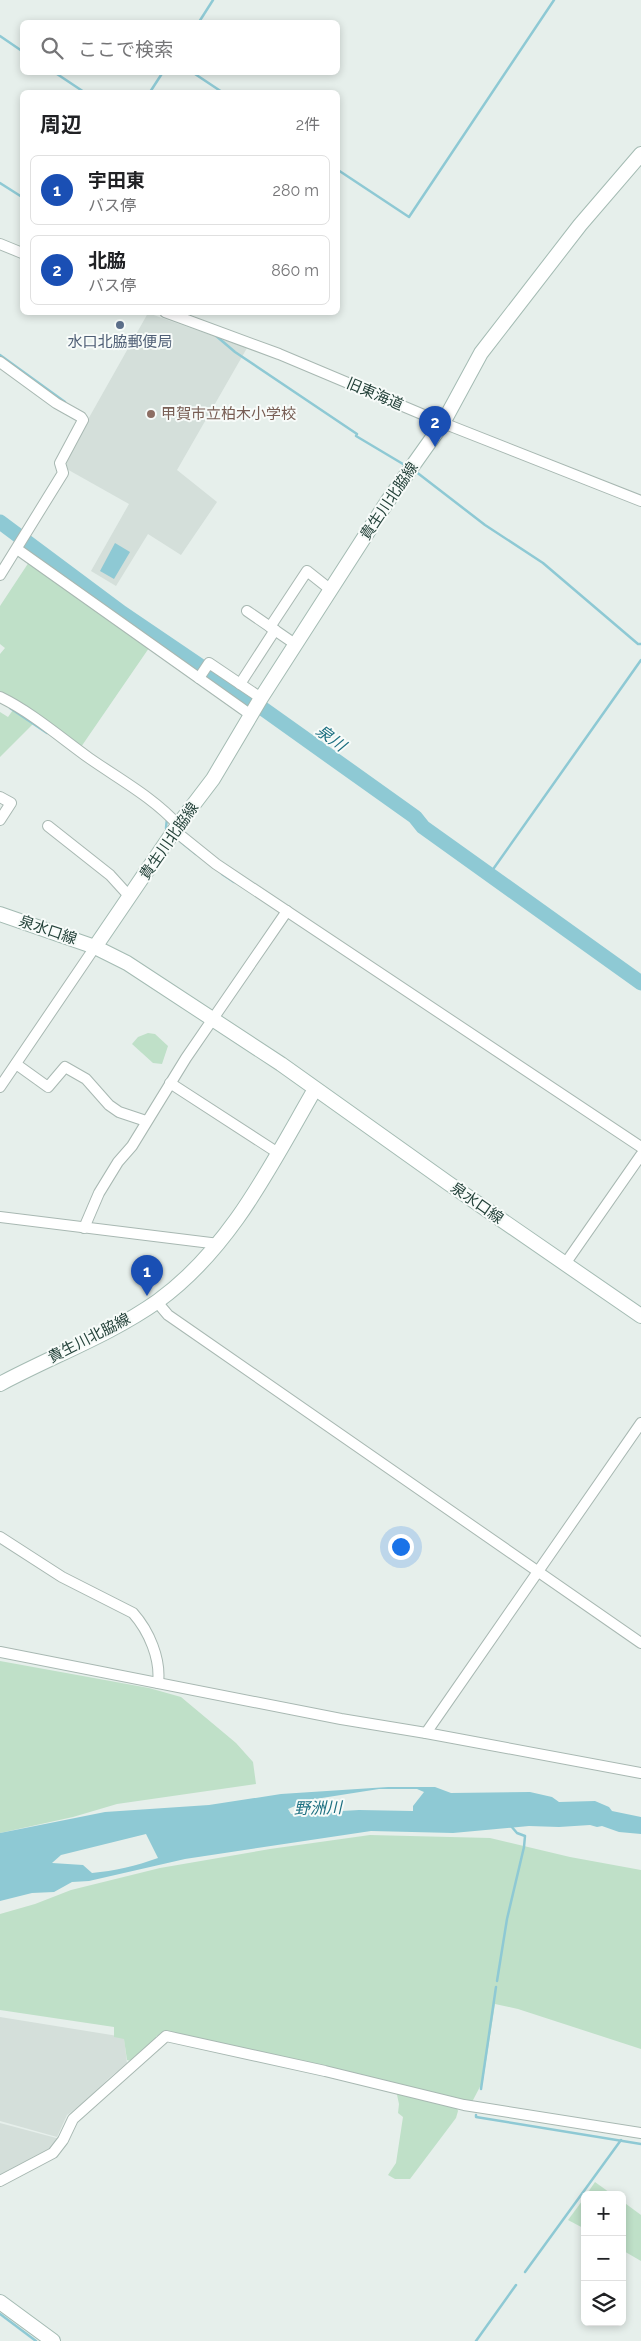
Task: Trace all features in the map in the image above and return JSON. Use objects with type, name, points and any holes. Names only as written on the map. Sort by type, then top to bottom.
[{"type":"main road","name":"貴生川北脇線","points":[[95,947],[213,779],[295,644],[387,502],[443,423],[486,346],[580,225],[641,154]]},
{"type":"main road","name":"泉水口線","points":[[0,914],[95,947]]},
{"type":"main road","points":[[95,947],[127,963],[213,1018],[315,1089]]},
{"type":"main road","name":"貴生川北脇線","points":[[0,1384],[129,1319],[157,1302],[193,1272],[219,1244],[258,1190],[315,1089]]},
{"type":"main road","name":"泉水口線","points":[[315,1089],[641,1316]]},
{"type":"main road","points":[[0,2302],[53,2341]]},
{"type":"street","points":[[0,244],[20,252]]},
{"type":"street","name":"旧東海道","points":[[173,315],[279,354],[443,423],[641,501]]},
{"type":"street","points":[[0,362],[56,403],[83,420],[60,463],[63,474],[0,575]]},
{"type":"street","points":[[19,546],[251,715]]},
{"type":"street","points":[[240,684],[307,571],[331,590]]},
{"type":"street","points":[[248,611],[295,644]]},
{"type":"street","points":[[199,678],[209,663],[261,698]]},
{"type":"street","points":[[0,697],[45,725],[130,787],[164,809],[177,828],[216,864],[641,1147]]},
{"type":"street","points":[[0,797],[11,803],[0,819]]},
{"type":"street","points":[[48,826],[110,875],[130,897]]},
{"type":"street","points":[[84,1228],[99,1193],[118,1162],[132,1146],[170,1083],[287,911]]},
{"type":"street","points":[[0,1087],[95,947]]},
{"type":"street","points":[[16,1064],[48,1087],[65,1067],[86,1079],[119,1112],[146,1121]]},
{"type":"street","points":[[170,1083],[278,1153]]},
{"type":"street","points":[[565,1264],[641,1155]]},
{"type":"street","points":[[0,1217],[219,1244]]},
{"type":"street","points":[[157,1302],[168,1315],[641,1643]]},
{"type":"street","points":[[426,1733],[641,1424]]},
{"type":"street","points":[[0,1537],[62,1577],[133,1613],[138,1619],[158,1659],[158,1683]]},
{"type":"street","points":[[0,1652],[641,1773]]},
{"type":"street","points":[[0,2181],[53,2153],[63,2140],[73,2119],[166,2036],[326,2070],[464,2105],[641,2134]]},
{"type":"shaded area","name":"甲賀市立柏木小学校","points":[[147,315],[154,315],[247,348],[177,470],[217,502],[181,555],[148,534],[116,586],[91,571],[129,504],[65,468],[64,462]]},
{"type":"shaded area","points":[[0,2017],[124,2037],[127,2063],[89,2099],[67,2115],[57,2137],[0,2121]]},
{"type":"shaded area","points":[[0,2123],[60,2139],[57,2146],[0,2177]]},
{"type":"green space","points":[[29,562],[149,648],[81,747],[32,711],[0,691],[0,654],[5,648],[0,644],[0,606]]},
{"type":"green space","points":[[13,710],[33,724],[0,757],[0,712],[8,717]]},
{"type":"green space","points":[[148,1033],[155,1034],[168,1046],[162,1064],[153,1063],[132,1044],[138,1037]]},
{"type":"green space","points":[[0,1661],[149,1688],[181,1697],[236,1743],[253,1762],[256,1784],[117,1804],[73,1817],[0,1833]]},
{"type":"green space","points":[[370,1835],[490,1838],[570,1857],[641,1870],[641,2049],[518,2009],[495,2004],[483,2081],[472,2102],[456,2105],[458,2111],[456,2118],[410,2179],[395,2179],[388,2175],[396,2163],[403,2117],[398,2113],[399,2104],[396,2090],[166,2035],[156,2036],[156,2042],[131,2061],[127,2060],[124,2039],[114,2037],[114,2027],[0,2010],[0,1914],[35,1904],[71,1890],[160,1868],[270,1849]]},
{"type":"green space","points":[[595,2182],[607,2191],[589,2191]]},
{"type":"green space","points":[[581,2202],[581,2227],[568,2220]]},
{"type":"green space","points":[[626,2204],[641,2215],[641,2261],[626,2252]]},
{"type":"water","points":[[115,543],[130,552],[114,579],[100,571]]},
{"type":"water","points":[[388,1787],[435,1787],[451,1793],[530,1792],[552,1797],[559,1802],[595,1801],[609,1807],[612,1811],[641,1817],[641,1834],[619,1832],[602,1826],[590,1825],[529,1826],[453,1833],[371,1831],[185,1859],[89,1881],[72,1882],[54,1892],[32,1893],[0,1901],[0,1833],[105,1812],[209,1805],[281,1794]],"holes":[[[379,1789],[417,1789],[424,1792],[413,1806],[413,1811],[359,1810],[291,1814],[288,1809],[309,1800]],[[146,1834],[158,1858],[125,1868],[92,1873],[83,1865],[52,1863],[61,1855]]]},
{"type":"waterway","points":[[200,20],[213,0]]},
{"type":"waterway","points":[[340,171],[409,217],[554,0]]},
{"type":"waterway","points":[[0,36],[20,50]]},
{"type":"waterway","points":[[58,75],[81,90]]},
{"type":"waterway","points":[[151,90],[161,75]]},
{"type":"waterway","points":[[196,75],[219,90]]},
{"type":"waterway","points":[[0,183],[20,196]]},
{"type":"waterway","points":[[215,335],[235,352],[357,434],[356,436],[408,467]]},
{"type":"waterway","points":[[0,355],[65,402]]},
{"type":"waterway","points":[[415,471],[485,525],[543,563],[638,644],[641,644]]},
{"type":"waterway","name":"泉川","points":[[0,522],[122,613],[262,708],[415,817],[423,827],[641,983]]},
{"type":"waterway","points":[[489,875],[641,660]]},
{"type":"waterway","points":[[10,708],[47,733]]},
{"type":"waterway","points":[[167,818],[166,828],[170,831]]},
{"type":"waterway","points":[[181,842],[196,854]]},
{"type":"waterway","points":[[222,874],[234,882]]},
{"type":"waterway","points":[[497,1981],[507,1919],[525,1836],[517,1833],[511,1826]]},
{"type":"waterway","points":[[481,2089],[496,1987]]},
{"type":"waterway","points":[[476,2115],[476,2117],[641,2144]]},
{"type":"waterway","points":[[525,2272],[621,2140]]},
{"type":"waterway","points":[[476,2341],[516,2285]]},
{"type":"waterway","points":[[0,2314],[36,2341]]},
{"type":"place","name":"水口北脇郵便局","points":[[120,325]]},
{"type":"place","name":"甲賀市立柏木小学校","points":[[151,414]]},
{"type":"place","name":"北脇","points":[[435,447]]},
{"type":"place","name":"宇田東","points":[[147,1296]]},
{"type":"water label","name":"野洲川","points":[[318,1808]]}]
